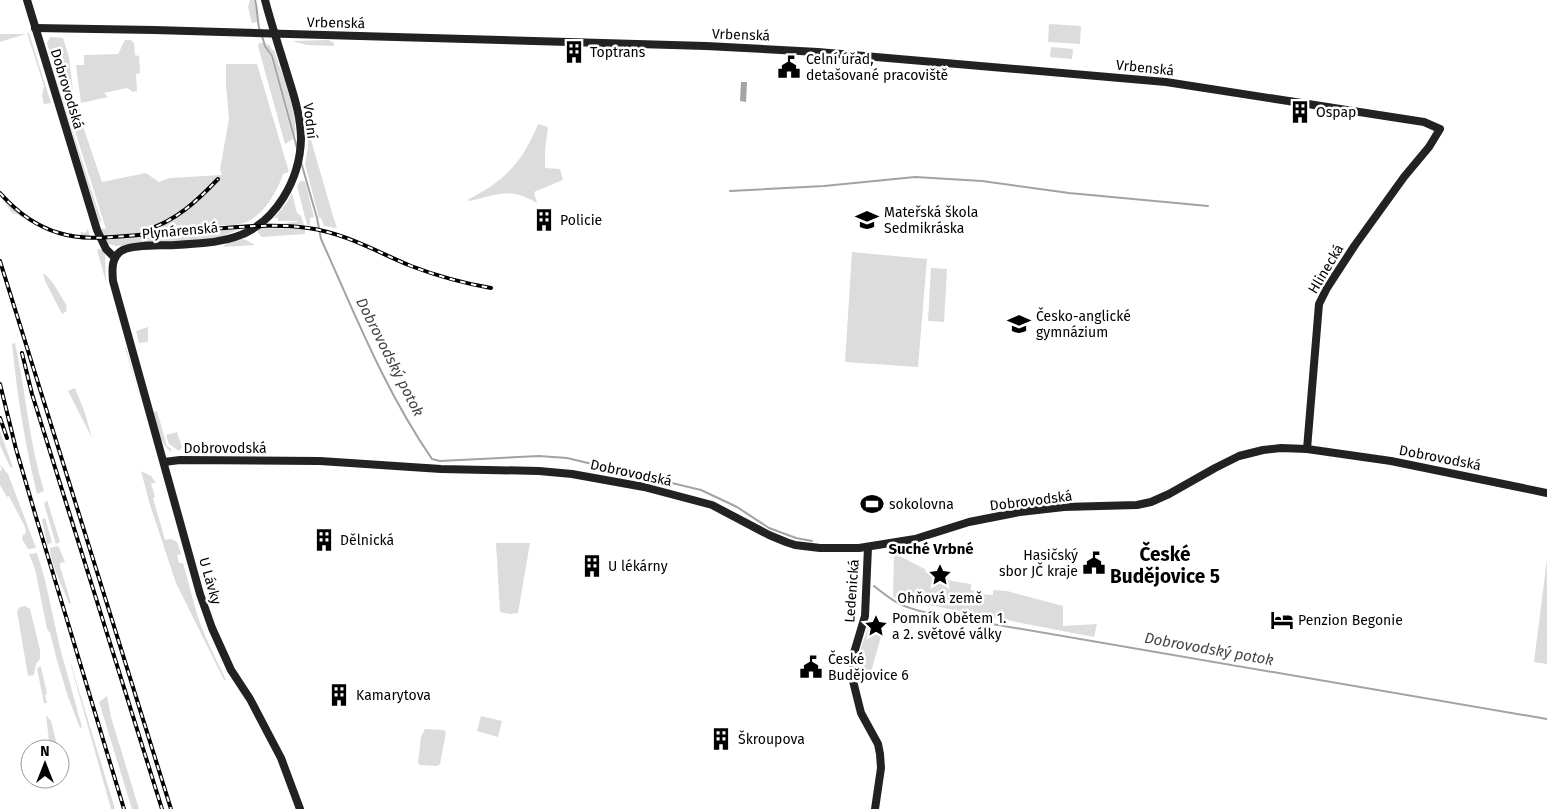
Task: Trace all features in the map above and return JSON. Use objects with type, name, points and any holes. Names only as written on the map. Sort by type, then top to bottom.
[{"type":"street","name":"Dobrovodská","points":[[26,0],[97,230],[106,249],[115,258]]},
{"type":"street","name":"Vodní","points":[[249,231],[278,206],[294,175],[300,150],[300,119],[265,0]]},
{"type":"street","name":"Vrbenská","points":[[36,28],[714,46],[879,56],[1193,86],[1424,122],[1440,129]]},
{"type":"street","name":"Hlinecká","points":[[1307,449],[1319,304],[1327,288],[1355,245],[1440,129]]},
{"type":"street","name":"Plynárenská","points":[[115,258],[122,250],[137,247],[212,242],[249,231]]},
{"type":"street","points":[[115,258],[113,281],[164,462]]},
{"type":"street","name":"Dobrovodská","points":[[164,462],[180,460],[320,461],[441,469],[558,472],[644,487],[712,505],[769,535],[795,545],[820,548],[868,547],[915,539],[969,522],[1020,512],[1138,505],[1151,502],[1169,494],[1214,468],[1250,452],[1281,448],[1307,449],[1391,461],[1547,493]]},
{"type":"street","name":"U Lávky","points":[[164,462],[200,594],[212,628],[231,670],[250,699],[281,758],[300,809]]},
{"type":"street","name":"Ledenická","points":[[868,547],[865,616],[854,653],[853,681],[861,713],[878,744],[880,754],[881,768],[874,809]]},
{"type":"shaded area","points":[[250,0],[253,0],[257,11],[257,22],[252,23],[248,7]]},
{"type":"shaded area","points":[[1049,24],[1081,26],[1080,44],[1048,42]]},
{"type":"shaded area","points":[[27,33],[29,33],[51,103],[44,104],[42,96],[44,86]]},
{"type":"shaded area","points":[[0,34],[26,34],[0,42]]},
{"type":"shaded area","points":[[50,37],[63,38],[69,57],[74,100],[102,182],[146,173],[159,182],[169,178],[222,175],[220,169],[229,119],[226,64],[257,64],[289,172],[283,174],[277,189],[267,205],[248,221],[235,225],[220,225],[219,227],[104,236],[101,228],[106,229],[47,43]]},
{"type":"shaded area","points":[[125,40],[131,40],[134,43],[135,55],[139,56],[140,73],[136,74],[137,91],[133,92],[127,88],[104,93],[108,97],[81,103],[76,65],[84,65],[84,55],[118,54]]},
{"type":"shaded area","points":[[328,40],[334,43],[334,46],[307,45],[292,41]]},
{"type":"shaded area","points":[[259,43],[263,43],[271,57],[293,139],[285,144],[258,46]]},
{"type":"shaded area","points":[[266,43],[274,50],[289,94],[296,129],[295,138],[273,55],[267,48]]},
{"type":"shaded area","points":[[1051,47],[1073,49],[1072,59],[1050,57]]},
{"type":"shaded area","points":[[48,54],[101,220],[100,224]]},
{"type":"shaded area","points":[[741,82],[747,82],[746,102],[740,101]]},
{"type":"shaded area","points":[[538,124],[548,127],[545,168],[560,169],[563,180],[534,192],[537,203],[511,193],[467,200],[492,186],[511,170],[526,150]]},
{"type":"shaded area","points":[[307,126],[337,228],[324,226],[321,218],[319,218],[305,164],[308,146]]},
{"type":"shaded area","points":[[300,181],[305,181],[314,217],[310,218],[310,225],[307,225],[297,186]]},
{"type":"shaded area","points":[[0,190],[17,207],[46,226],[80,235],[81,232],[85,233],[88,229],[90,237],[87,240],[67,237],[42,228],[12,213],[1,197]]},
{"type":"shaded area","points":[[292,193],[297,213],[301,216],[304,225],[279,223],[298,222],[278,221],[278,218],[274,218],[286,204]]},
{"type":"shaded area","points":[[244,228],[209,239],[116,246],[109,244],[105,239]]},
{"type":"shaded area","points":[[260,228],[305,229],[305,234],[262,237],[258,233]]},
{"type":"shaded area","points":[[239,238],[255,245],[223,247],[227,243]]},
{"type":"shaded area","points":[[99,249],[105,253],[106,282],[97,250]]},
{"type":"shaded area","points":[[852,252],[927,259],[918,367],[845,362]]},
{"type":"shaded area","points":[[931,268],[947,269],[944,322],[928,321]]},
{"type":"shaded area","points":[[43,274],[53,283],[67,306],[67,311],[62,314],[46,283]]},
{"type":"shaded area","points":[[148,327],[148,342],[139,343],[136,331]]},
{"type":"shaded area","points":[[15,343],[31,436],[44,491],[37,494],[19,401],[12,344]]},
{"type":"shaded area","points":[[125,347],[126,347],[142,408]]},
{"type":"shaded area","points":[[75,388],[85,413],[92,438],[68,391]]},
{"type":"shaded area","points":[[157,411],[167,446],[171,449],[171,452],[165,445],[157,429],[154,412]]},
{"type":"shaded area","points":[[0,431],[13,468],[10,467],[0,445]]},
{"type":"shaded area","points":[[177,432],[182,447],[179,451],[169,444],[166,435]]},
{"type":"shaded area","points":[[0,464],[8,474],[36,548],[28,549],[22,539],[26,533],[25,527],[9,496],[7,497],[0,485],[0,471],[2,470]]},
{"type":"shaded area","points":[[141,471],[151,476],[156,483],[151,483],[155,497],[153,498],[165,540],[171,539],[177,542],[181,554],[177,555],[179,563],[183,563],[200,623],[226,680],[224,680],[176,583],[150,505]]},
{"type":"shaded area","points":[[47,500],[60,542],[56,544],[44,504]]},
{"type":"shaded area","points":[[45,518],[52,542],[47,545],[42,519]]},
{"type":"shaded area","points":[[496,543],[530,543],[518,613],[500,612]]},
{"type":"shaded area","points":[[57,546],[65,562],[60,563],[60,566],[71,603],[69,604],[51,555],[50,548]]},
{"type":"shaded area","points":[[37,553],[60,648],[82,727],[80,728],[68,697],[50,633],[47,629],[35,569],[29,554]]},
{"type":"shaded area","points":[[894,553],[940,577],[971,584],[971,590],[975,591],[976,594],[993,595],[993,590],[1007,591],[1063,606],[1063,626],[1097,624],[1094,637],[893,597]]},
{"type":"shaded area","points":[[1547,559],[1547,664],[1534,662]]},
{"type":"shaded area","points":[[25,606],[30,609],[40,650],[40,659],[36,664],[34,675],[28,676],[17,611],[20,607]]},
{"type":"shaded area","points":[[872,617],[885,622],[870,676],[859,680],[859,656]]},
{"type":"shaded area","points":[[70,662],[71,664],[115,809],[111,809]]},
{"type":"shaded area","points":[[40,666],[47,694],[45,695],[47,703],[44,703],[37,669]]},
{"type":"shaded area","points":[[107,696],[111,717],[139,809],[132,809],[99,702]]},
{"type":"shaded area","points":[[46,715],[51,721],[56,739],[49,739]]},
{"type":"shaded area","points":[[481,716],[502,721],[498,737],[477,731]]},
{"type":"shaded area","points":[[425,729],[443,730],[446,732],[440,764],[437,766],[420,765],[418,763],[421,737]]},
{"type":"waterway","name":"Dobrovodský potok","points":[[255,0],[260,32]]},
{"type":"waterway","name":"Dobrovodský potok","points":[[262,36],[265,46],[272,56],[297,148]]},
{"type":"waterway","name":"Dobrovodský potok","points":[[301,162],[321,239],[385,379],[432,459],[440,461],[539,456],[567,458],[701,490],[737,507],[769,528],[796,538],[812,541]]},
{"type":"waterway","points":[[730,191],[824,186],[915,177],[982,181],[1069,193],[1208,206]]},
{"type":"waterway","name":"Dobrovodský potok","points":[[874,586],[899,604],[928,613],[1547,719]]},
{"type":"railway","points":[[146,230],[176,216],[218,179]]},
{"type":"railway","points":[[0,193],[19,212],[34,222],[50,230],[79,237],[108,237],[256,226],[308,228],[335,234],[431,273],[491,288]]},
{"type":"railway","points":[[0,261],[171,809]]},
{"type":"railway","points":[[22,353],[32,394],[162,809]]},
{"type":"railway","points":[[0,384],[16,449],[124,809]]},
{"type":"railway","points":[[0,418],[7,438]]},
{"type":"place","name":"Toptrans","points":[[574,52]]},
{"type":"place","name":"Celní úřad, detašované pracoviště","points":[[789,67]]},
{"type":"place","name":"Ospap","points":[[1300,112]]},
{"type":"place","name":"Policie","points":[[544,220]]},
{"type":"place","name":"Mateřská škola Sedmikráska","points":[[867,220]]},
{"type":"place","name":"Česko-anglické gymnázium","points":[[1019,324]]},
{"type":"place","name":"sokolovna","points":[[872,504]]},
{"type":"place","name":"Dělnická","points":[[324,540]]},
{"type":"place","name":"Hasičský sbor JČ kraje","points":[[1094,563]]},
{"type":"place","name":"U lékárny","points":[[592,566]]},
{"type":"place","name":"Ohňová země","points":[[940,575]]},
{"type":"place","name":"Penzion Begonie","points":[[1282,620]]},
{"type":"place","name":"Pomník Obětem 1. a 2. světové války","points":[[876,626]]},
{"type":"place","name":"České Budějovice 6","points":[[811,667]]},
{"type":"place","name":"Kamarytova","points":[[339,695]]},
{"type":"place","name":"Škroupova","points":[[721,739]]},
{"type":"district","name":"Suché Vrbné","points":[[931,549]]},
{"type":"district","name":"České Budějovice 5","points":[[1165,565]]}]
